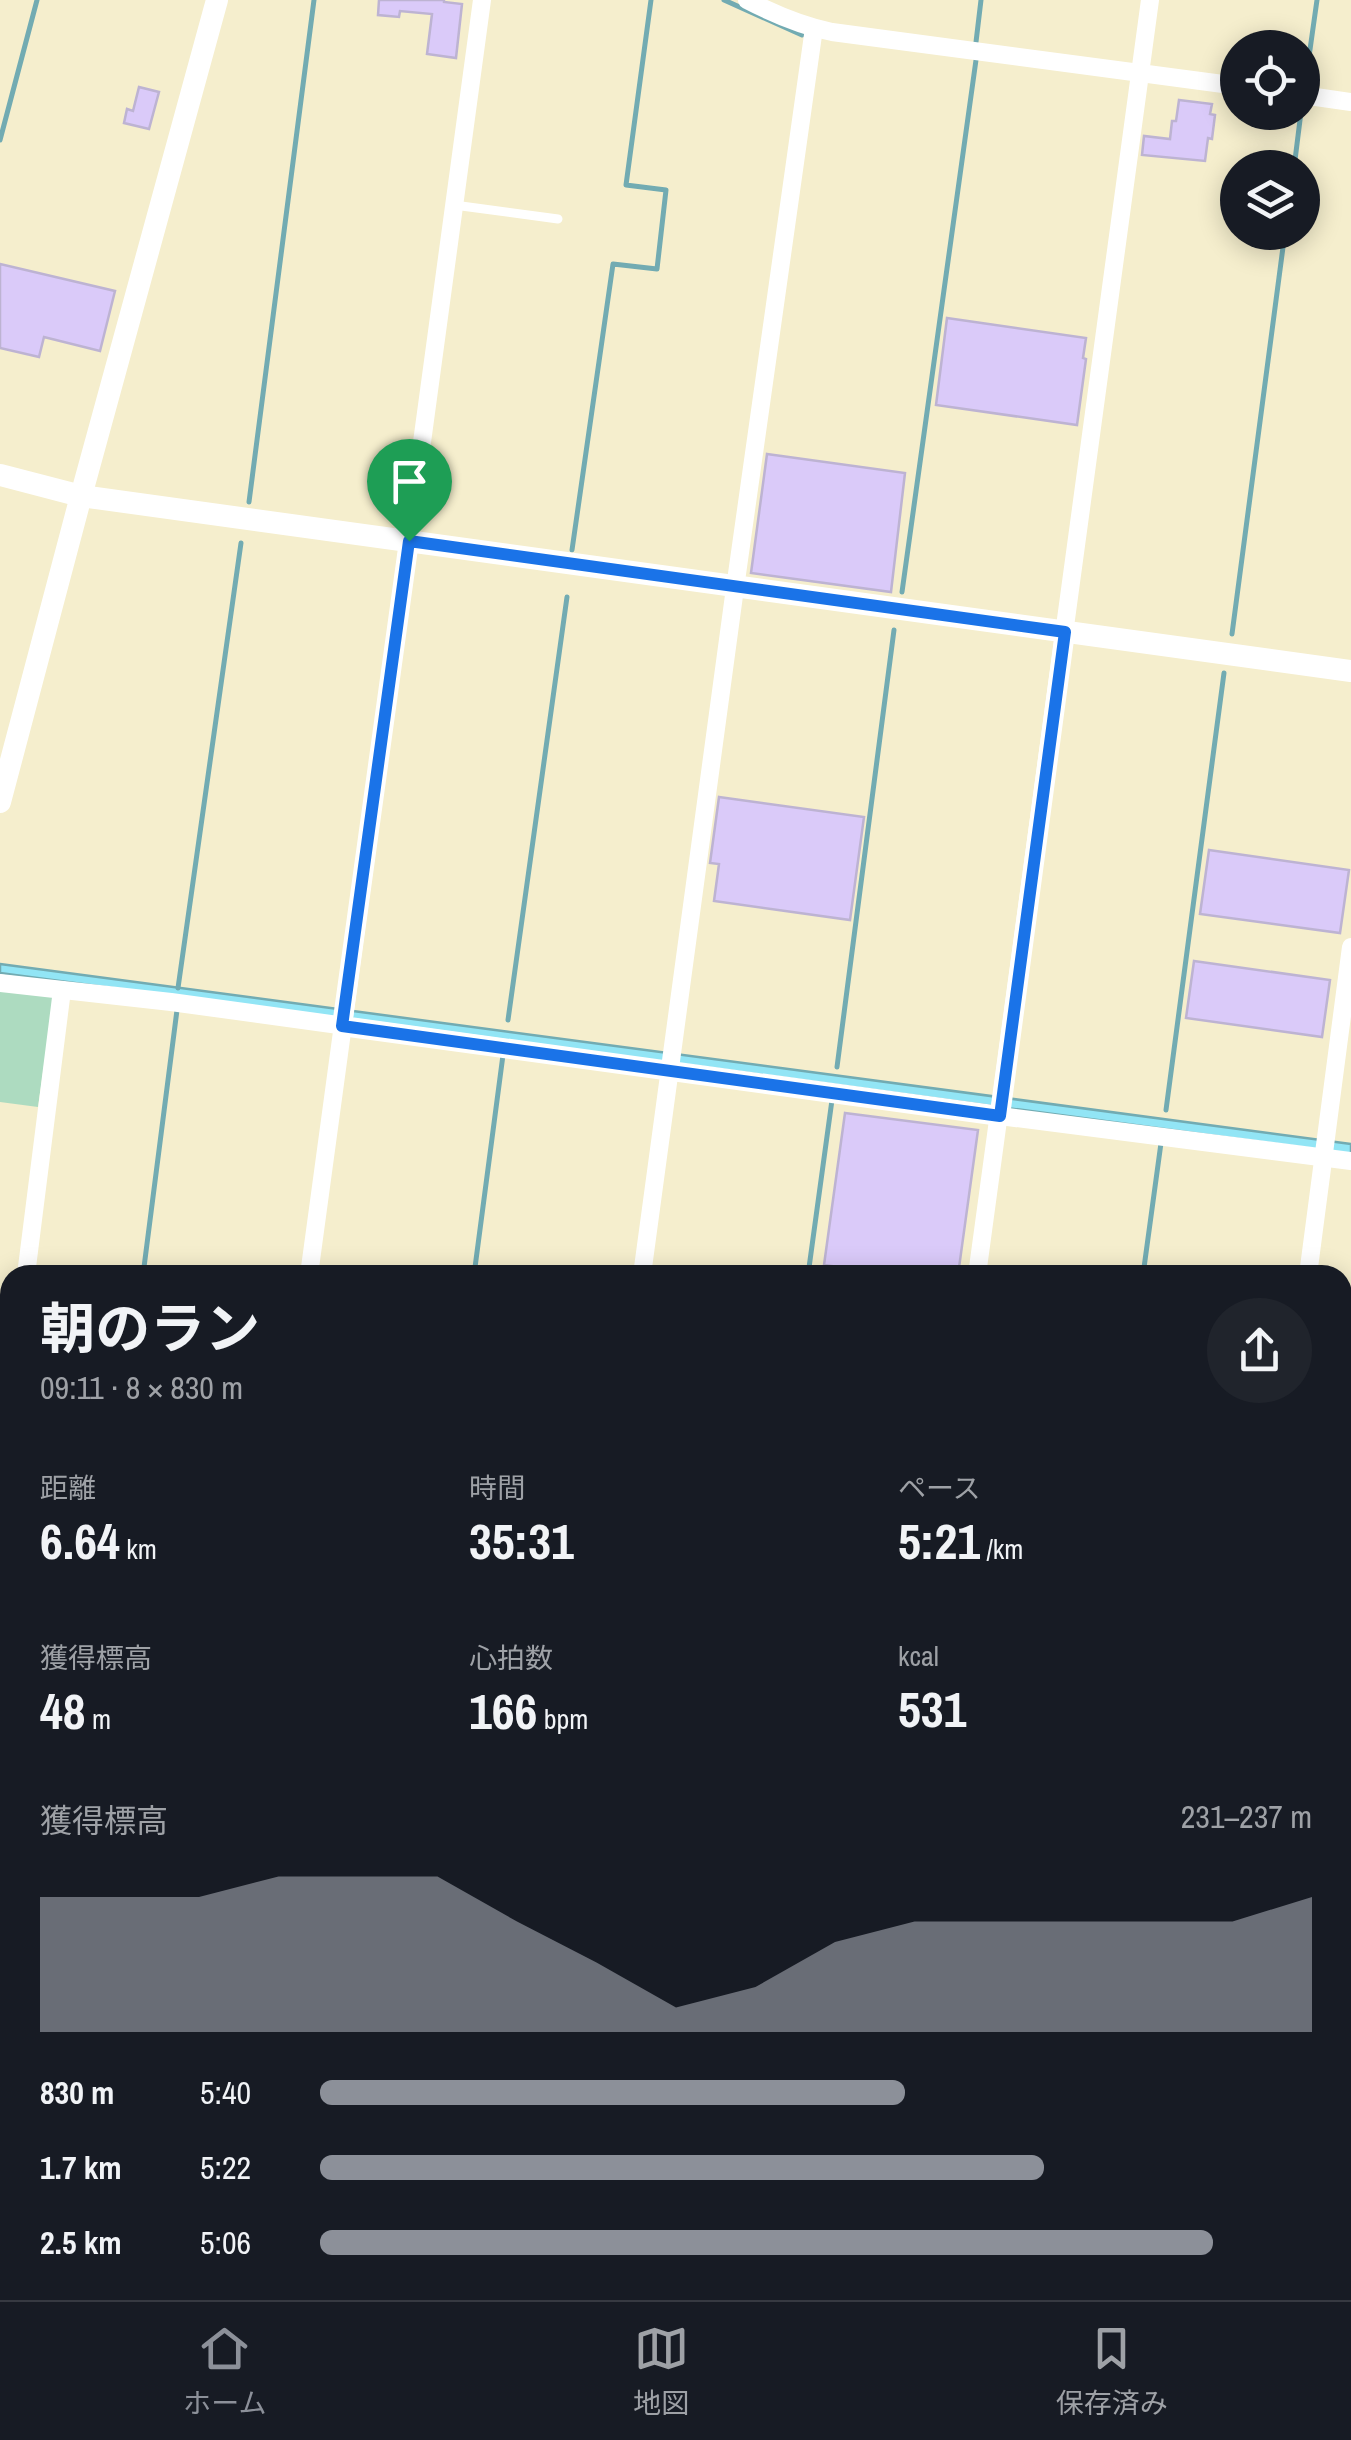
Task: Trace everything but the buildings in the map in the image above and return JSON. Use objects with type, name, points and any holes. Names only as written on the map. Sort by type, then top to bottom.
[{"type":"street","points":[[0,802],[216,0]]},
{"type":"street","points":[[310,1265],[482,0]]},
{"type":"street","points":[[747,0],[814,28],[1220,84]]},
{"type":"street","points":[[979,1265],[1150,0]]},
{"type":"street","points":[[643,1265],[814,28]]},
{"type":"street","points":[[1320,98],[1351,102]]},
{"type":"street","points":[[0,475],[80,496],[1351,671]]},
{"type":"street","points":[[1309,1265],[1351,947]]},
{"type":"street","points":[[0,983],[343,1018],[1324,1149],[1351,1161]]},
{"type":"street","points":[[27,1265],[62,990]]},
{"type":"lane","points":[[454,205],[558,219]]},
{"type":"green space","points":[[0,989],[54,995],[38,1107],[0,1102]]},
{"type":"water","points":[[0,964],[1351,1144],[1351,1154],[0,973]]},
{"type":"waterway","points":[[0,140],[37,0]]},
{"type":"waterway","points":[[249,502],[314,0]]},
{"type":"waterway","points":[[572,550],[613,264],[657,269],[666,190],[626,185],[651,0]]},
{"type":"waterway","points":[[724,0],[802,35]]},
{"type":"waterway","points":[[976,42],[981,0]]},
{"type":"waterway","points":[[1313,30],[1317,0]]},
{"type":"waterway","points":[[902,592],[976,60]]},
{"type":"waterway","points":[[1296,150],[1299,130]]},
{"type":"waterway","points":[[1232,634],[1283,250]]},
{"type":"waterway","points":[[178,988],[241,543]]},
{"type":"waterway","points":[[508,1020],[567,597]]},
{"type":"waterway","points":[[837,1067],[894,630]]},
{"type":"waterway","points":[[1166,1110],[1224,673]]},
{"type":"waterway","points":[[144,1265],[177,1010]]},
{"type":"waterway","points":[[475,1265],[503,1055]]},
{"type":"waterway","points":[[809,1265],[832,1100]]},
{"type":"waterway","points":[[1144,1265],[1161,1143]]},
{"type":"route","points":[[409,541],[1065,632],[1000,1116],[342,1026],[409,541]]}]
